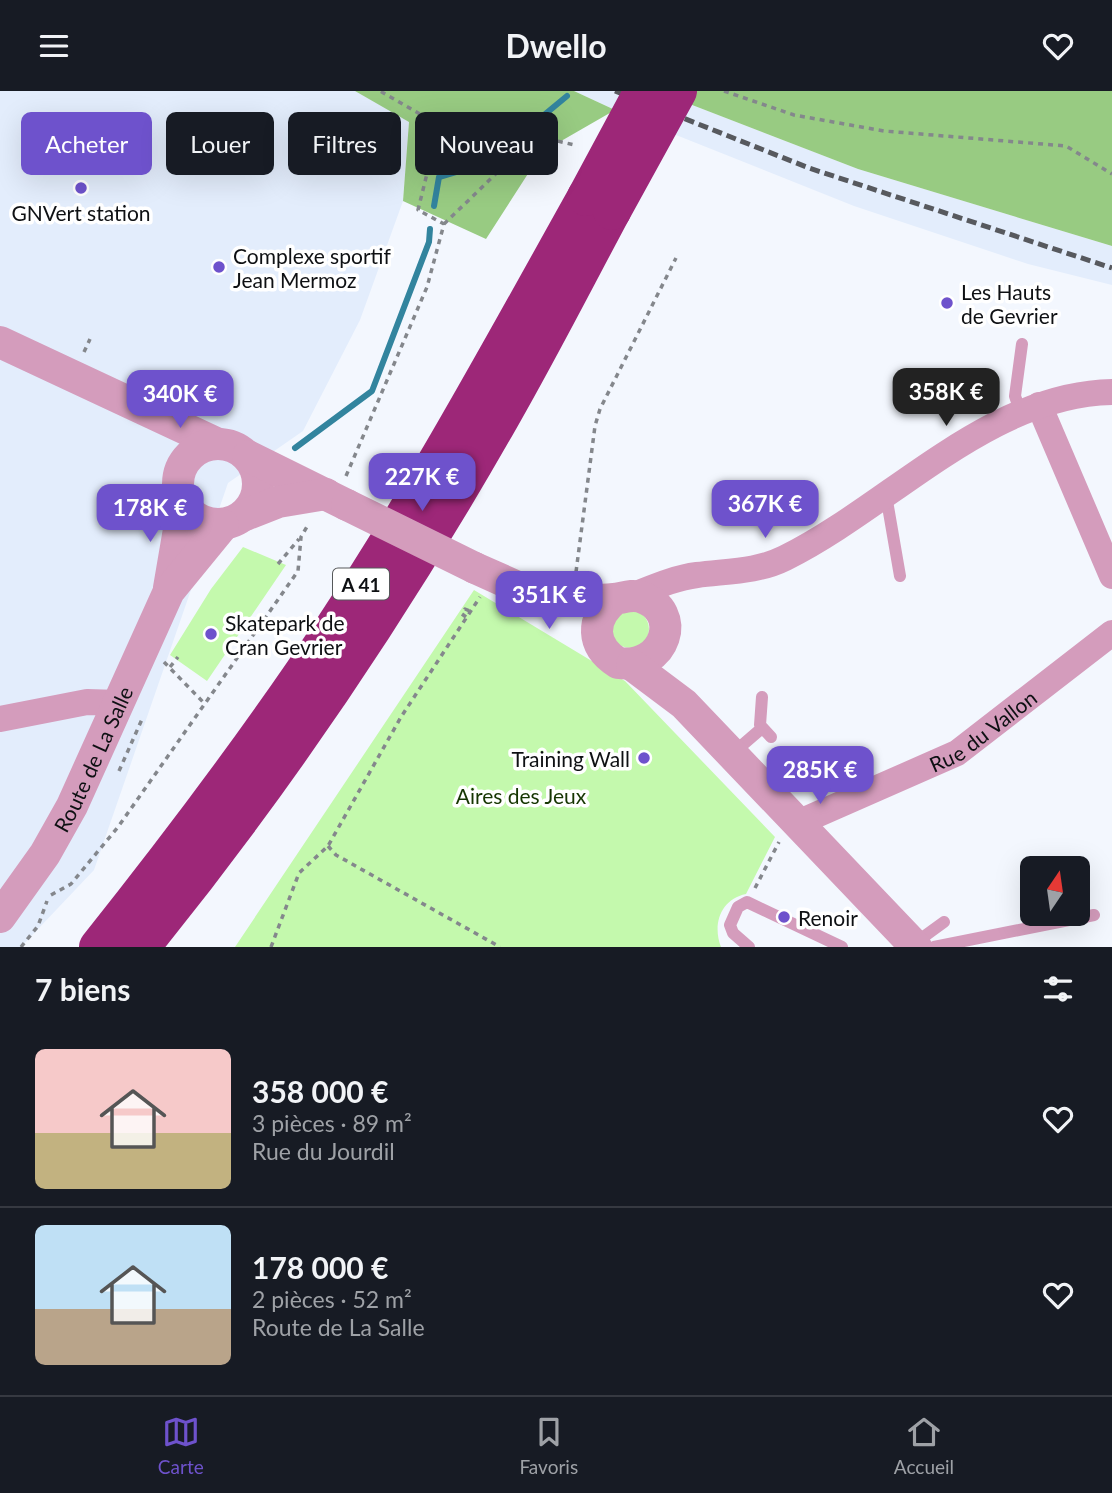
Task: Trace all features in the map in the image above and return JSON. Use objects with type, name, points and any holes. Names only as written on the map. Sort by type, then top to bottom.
[{"type":"highway","name":"A 41","points":[[141,947],[289,750],[371,628],[501,417],[599,204],[643,91]]},
{"type":"highway","name":"A 41","points":[[98,947],[193,827],[335,626],[599,204],[678,91]]},
{"type":"street","points":[[0,342],[142,410],[216,443],[233,446],[248,456],[336,493],[484,572],[532,591],[585,621],[596,633],[607,656],[618,663],[632,665],[684,704],[918,946]]},
{"type":"street","points":[[596,633],[597,620],[604,608],[623,597],[675,579],[734,572],[783,559],[974,438],[1030,409],[1112,393]]},
{"type":"street","points":[[1030,409],[1112,576]]},
{"type":"street","points":[[142,410],[180,468]]},
{"type":"street","points":[[216,443],[201,447],[188,455],[180,468],[177,488],[183,506],[194,517],[208,524],[234,520],[278,502],[336,493]]},
{"type":"street","points":[[234,520],[255,502],[259,486],[256,470],[248,456]]},
{"type":"street","name":"Route de La Salle","points":[[0,917],[63,823],[159,659],[183,506]]},
{"type":"street","name":"Route de La Salle","points":[[169,591],[234,520]]},
{"type":"street","points":[[532,591],[649,601],[662,617],[665,628],[661,646],[654,656],[632,665]]},
{"type":"street","name":"Rue du Vallon","points":[[800,822],[957,753],[1112,633]]},
{"type":"street","points":[[661,646],[684,704]]},
{"type":"street","points":[[0,719],[88,702],[133,706]]},
{"type":"lane","points":[[1021,344],[1015,396],[1030,409]]},
{"type":"lane","points":[[886,495],[900,576]]},
{"type":"lane","points":[[732,754],[767,732],[760,725],[762,697]]},
{"type":"lane","points":[[749,947],[733,933],[730,925],[738,907],[747,902],[842,947]]},
{"type":"lane","points":[[918,946],[1094,915]]},
{"type":"lane","points":[[918,946],[944,922]]},
{"type":"path","points":[[380,91],[439,125],[418,209],[444,225]]},
{"type":"path","points":[[724,91],[794,115],[884,131],[1066,146],[1112,174]]},
{"type":"path","points":[[336,493],[350,468],[428,287],[444,225],[535,137],[575,145]]},
{"type":"path","points":[[574,596],[595,426],[600,409],[676,258]]},
{"type":"path","points":[[85,348],[90,339]]},
{"type":"path","points":[[21,947],[38,926],[41,909],[51,894],[71,884],[118,827],[298,571],[302,535],[278,564]]},
{"type":"path","points":[[271,947],[299,873],[328,846],[401,717],[470,611],[484,572]]},
{"type":"path","points":[[170,667],[178,657]]},
{"type":"path","points":[[159,659],[204,703]]},
{"type":"path","points":[[116,777],[133,706]]},
{"type":"path","points":[[747,902],[783,835],[800,822]]},
{"type":"path","points":[[328,846],[336,855],[500,947]]},
{"type":"path","points":[[38,907],[54,884]]},
{"type":"shaded area","points":[[0,91],[355,91],[393,112],[288,112],[288,175],[401,175],[401,117],[409,121],[403,201],[360,320],[303,431],[228,483],[94,870],[21,947],[0,947]]},
{"type":"shaded area","points":[[574,91],[626,91],[615,110]]},
{"type":"shaded area","points":[[687,103],[858,169],[1112,246],[1112,285],[1028,264],[854,206],[671,133]]},
{"type":"green space","points":[[355,91],[574,91],[615,110],[558,143],[558,112],[415,112],[415,175],[527,175],[486,239],[403,201],[409,122],[401,117],[401,112],[392,112]]},
{"type":"green space","points":[[694,91],[1112,91],[1112,246],[858,169],[687,103]]},
{"type":"green space","name":"Skatepark de Cran Gevrier","points":[[243,547],[286,565],[207,681],[170,655],[211,589]]},
{"type":"green space","name":"Aires des Jeux","points":[[474,590],[625,681],[775,837],[746,894],[730,901],[721,914],[718,921],[718,938],[721,947],[235,947]]},
{"type":"green space","points":[[630,610],[643,616],[649,629],[643,642],[630,648],[617,642],[611,629],[617,616]]},
{"type":"waterway","points":[[434,206],[439,177],[486,163],[567,96]]},
{"type":"waterway","points":[[295,448],[372,391],[429,242],[430,229]]},
{"type":"railway","points":[[615,91],[809,168],[1112,268]]},
{"type":"place","name":"GNVert station","points":[[81,188]]},
{"type":"place","name":"Complexe sportif Jean Mermoz","points":[[219,267]]},
{"type":"place","name":"Les Hauts de Gevrier","points":[[947,303]]},
{"type":"place","name":"Skatepark de Cran Gevrier","points":[[211,634]]},
{"type":"place","name":"Training Wall","points":[[644,758]]},
{"type":"place","name":"Renoir","points":[[784,917]]}]
